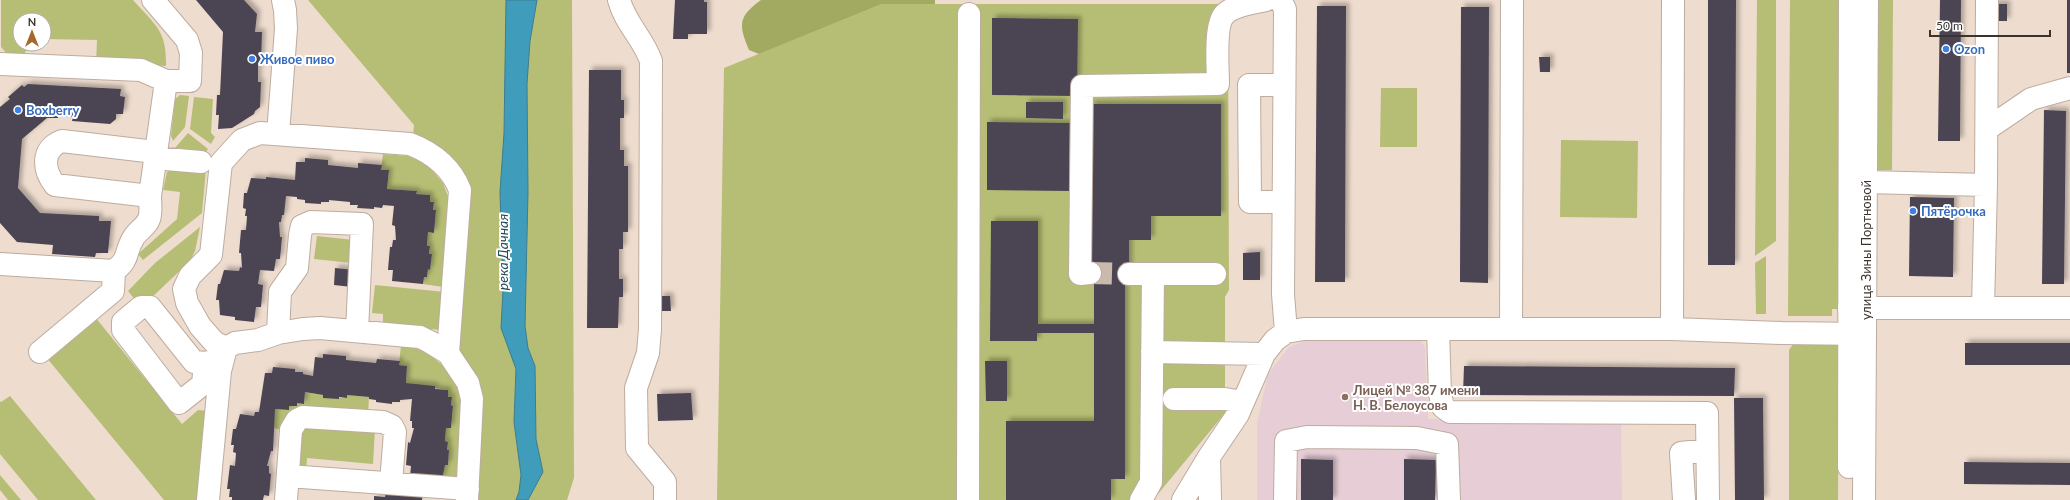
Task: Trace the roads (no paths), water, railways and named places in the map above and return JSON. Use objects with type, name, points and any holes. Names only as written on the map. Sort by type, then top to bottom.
[{"type":"main road","points":[[0,64],[141,70],[166,81],[190,81],[191,53],[187,40],[153,0]]},
{"type":"main road","points":[[278,134],[286,29],[283,0]]},
{"type":"main road","points":[[619,0],[623,14],[646,47],[651,61],[650,329],[648,353],[636,388],[637,448],[665,482],[665,500]]},
{"type":"main road","points":[[1090,273],[1080,274],[1082,86],[1218,84],[1219,23],[1225,14],[1236,8],[1266,0]]},
{"type":"main road","points":[[1280,0],[1285,9],[1283,294],[1286,332]]},
{"type":"main road","points":[[1511,329],[1512,0]]},
{"type":"main road","points":[[1672,329],[1673,0]]},
{"type":"main road","name":"улица Зины Портновой","points":[[1850,0],[1857,334],[1864,500]]},
{"type":"main road","name":"улица Зины Портновой","points":[[1857,308],[1866,182],[1867,0]]},
{"type":"main road","points":[[1983,308],[1987,129],[1987,0]]},
{"type":"main road","points":[[968,500],[969,14]]},
{"type":"main road","points":[[40,352],[113,291],[114,271],[127,259],[129,244],[146,225],[150,215],[150,196],[166,81]]},
{"type":"main road","points":[[1284,85],[1249,85],[1250,202],[1284,202]]},
{"type":"main road","points":[[1987,129],[2031,99],[2070,88]]},
{"type":"main road","points":[[208,500],[218,357],[214,342],[200,326],[187,302],[184,289],[190,276],[212,255],[220,163],[242,140],[260,133],[410,144],[430,154],[449,170],[460,190],[448,353]]},
{"type":"main road","points":[[150,196],[55,185],[47,172],[46,158],[49,150],[54,144],[62,142],[201,162]]},
{"type":"main road","points":[[1866,182],[1986,185]]},
{"type":"main road","points":[[278,333],[280,292],[297,268],[302,226],[312,222],[362,224],[357,331]]},
{"type":"main road","points":[[0,264],[114,271]]},
{"type":"main road","points":[[1129,274],[1215,274]]},
{"type":"main road","points":[[1141,500],[1150,482],[1153,274]]},
{"type":"main road","points":[[1857,308],[2070,308]]},
{"type":"main road","points":[[218,357],[235,343],[258,340],[278,333],[303,329],[357,331],[420,337],[448,353],[468,383],[472,399],[468,495],[391,483],[288,476]]},
{"type":"main road","points":[[1183,500],[1209,457],[1238,414],[1264,354],[1274,340],[1286,332],[1304,329],[1672,329],[1857,334]]},
{"type":"main road","points":[[1438,330],[1440,394],[1443,407],[1450,412],[1706,413],[1708,500]]},
{"type":"main road","name":"улица Зины Портновой","points":[[1849,500],[1857,334]]},
{"type":"main road","points":[[1152,352],[1264,354]]},
{"type":"main road","points":[[1174,399],[1225,399],[1243,402]]},
{"type":"main road","points":[[286,500],[291,430],[297,420],[310,417],[382,422],[392,426],[395,432],[391,483]]},
{"type":"main road","points":[[1285,500],[1286,440],[1307,436],[1417,438],[1447,444],[1449,500]]},
{"type":"main road","points":[[1684,500],[1681,453],[1707,450]]},
{"type":"main road","points":[[1209,457],[1210,500]]},
{"type":"water","name":"река Дачная","points":[[506,0],[537,0],[530,41],[527,84],[528,192],[525,326],[528,348],[535,366],[536,439],[543,472],[528,500],[516,500],[519,492],[521,475],[514,422],[516,369],[501,328],[503,290],[500,192],[504,133]]},
{"type":"tunnel","points":[[1090,273],[1129,274]]},
{"type":"place","name":"Ozon","points":[[1946,49]]},
{"type":"place","name":"Живое пиво","points":[[252,59]]},
{"type":"place","name":"Boxberry","points":[[18,110]]},
{"type":"place","name":"Пятёрочка","points":[[1913,211]]},
{"type":"place","name":"Лицей № 387 имени Н. В. Белоусова","points":[[1345,397]]}]
